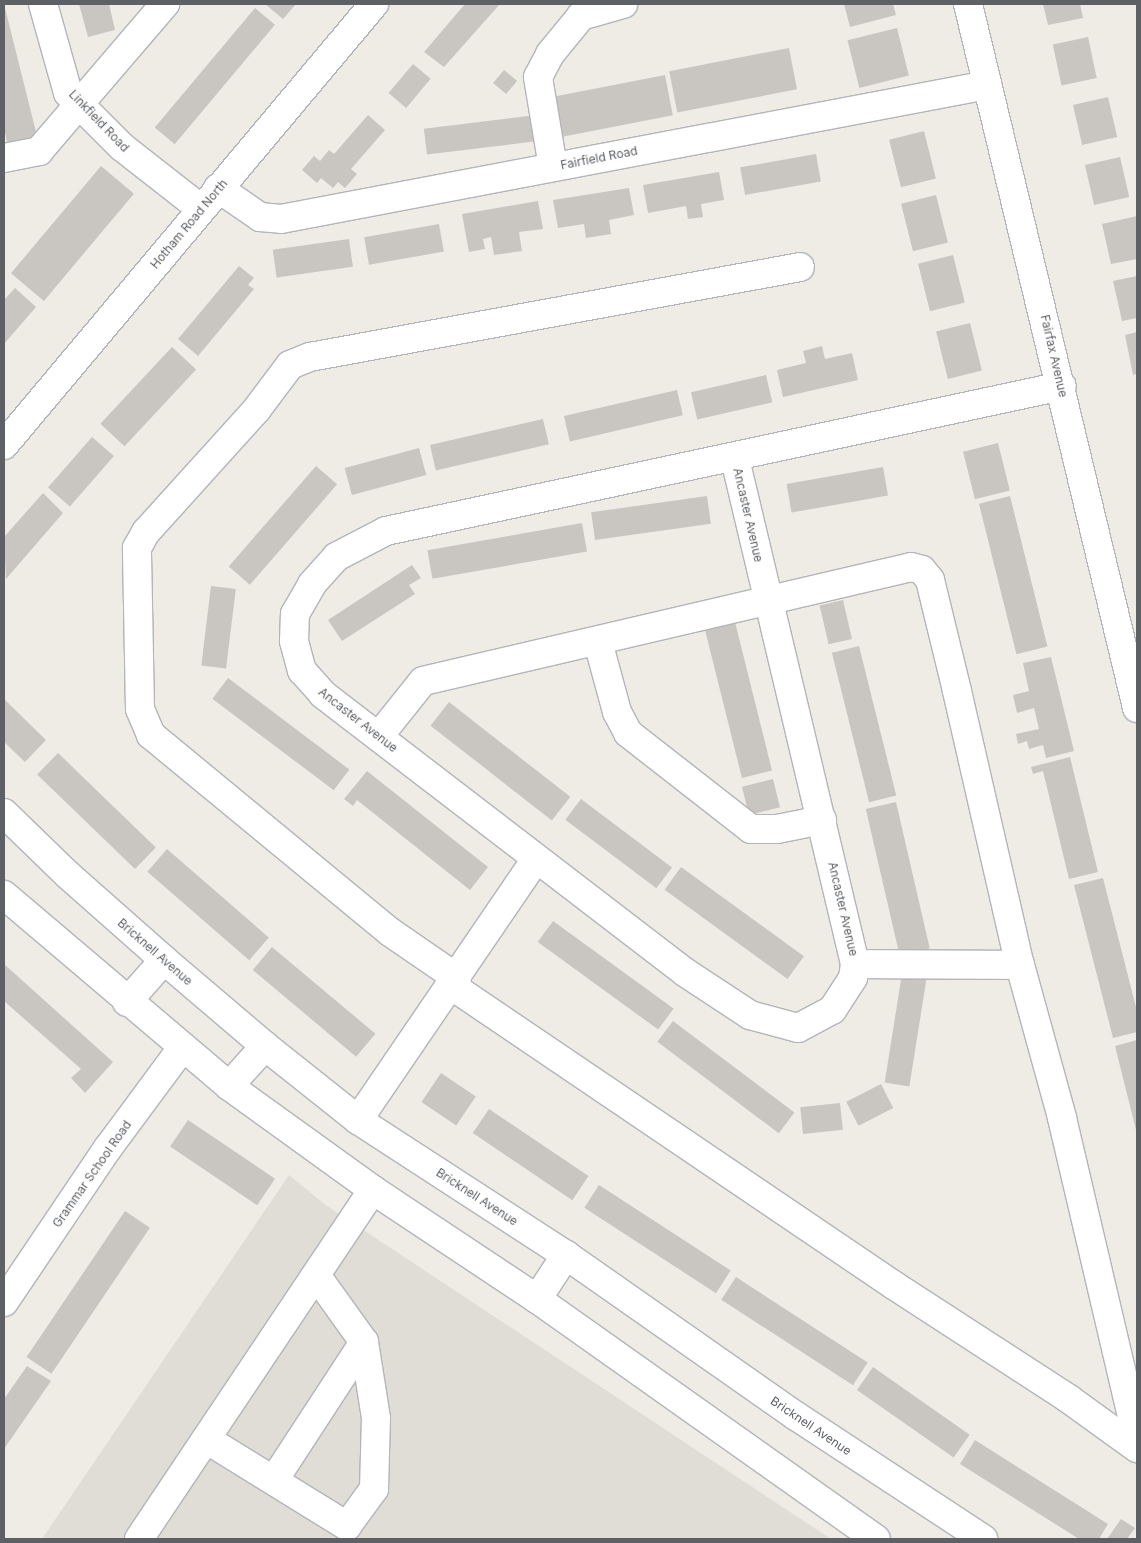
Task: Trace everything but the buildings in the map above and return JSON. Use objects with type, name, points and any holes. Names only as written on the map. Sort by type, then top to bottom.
[{"type":"street","name":"Linkfield Road","points":[[43,4],[68,93],[122,147],[200,208]]},
{"type":"street","points":[[4,158],[39,151],[165,4]]},
{"type":"street","name":"Hotham Road North","points":[[4,445],[81,357],[200,208],[374,4]]},
{"type":"street","points":[[553,167],[538,77],[550,54],[586,10],[623,4]]},
{"type":"street","name":"Fairfax Avenue","points":[[968,4],[1062,386],[1137,708]]},
{"type":"street","name":"Fairfield Road","points":[[218,188],[260,218],[281,219],[988,85]]},
{"type":"street","points":[[800,267],[310,357],[290,365],[257,409],[146,532],[137,548],[140,709],[151,735],[390,932],[454,982],[895,1286],[1069,1399],[1137,1448]]},
{"type":"street","name":"Ancaster Avenue","points":[[735,459],[855,964],[853,978],[832,1010],[798,1028],[750,1015],[686,973],[323,694],[302,671],[294,641],[295,614],[312,584],[336,557],[386,531],[735,459],[1062,386]]},
{"type":"street","points":[[379,736],[423,681],[598,642],[911,567],[922,570],[930,580],[994,840],[1020,965],[1062,1118],[1137,1438]]},
{"type":"street","points":[[598,642],[617,712],[628,733],[751,829],[777,829],[822,820]]},
{"type":"street","name":"Bricknell Avenue","points":[[4,813],[68,875],[164,960],[265,1046],[358,1120],[566,1255],[969,1535]]},
{"type":"street","points":[[358,1120],[454,982],[536,859]]},
{"type":"street","points":[[4,895],[127,1002],[229,1086],[373,1190],[537,1299],[876,1539]]},
{"type":"street","points":[[127,1002],[164,960]]},
{"type":"street","points":[[855,964],[1020,965]]},
{"type":"street","points":[[229,1086],[265,1046]]},
{"type":"street","name":"Grammar School Road","points":[[7,1290],[182,1048]]},
{"type":"street","points":[[139,1539],[373,1190]]},
{"type":"street","points":[[537,1299],[566,1255]]},
{"type":"street","points":[[206,1439],[347,1526],[374,1489],[376,1418],[364,1342],[316,1275]]},
{"type":"street","points":[[274,1480],[364,1342]]},
{"type":"shaded area","points":[[289,1175],[327,1206],[831,1539],[42,1539]]}]
